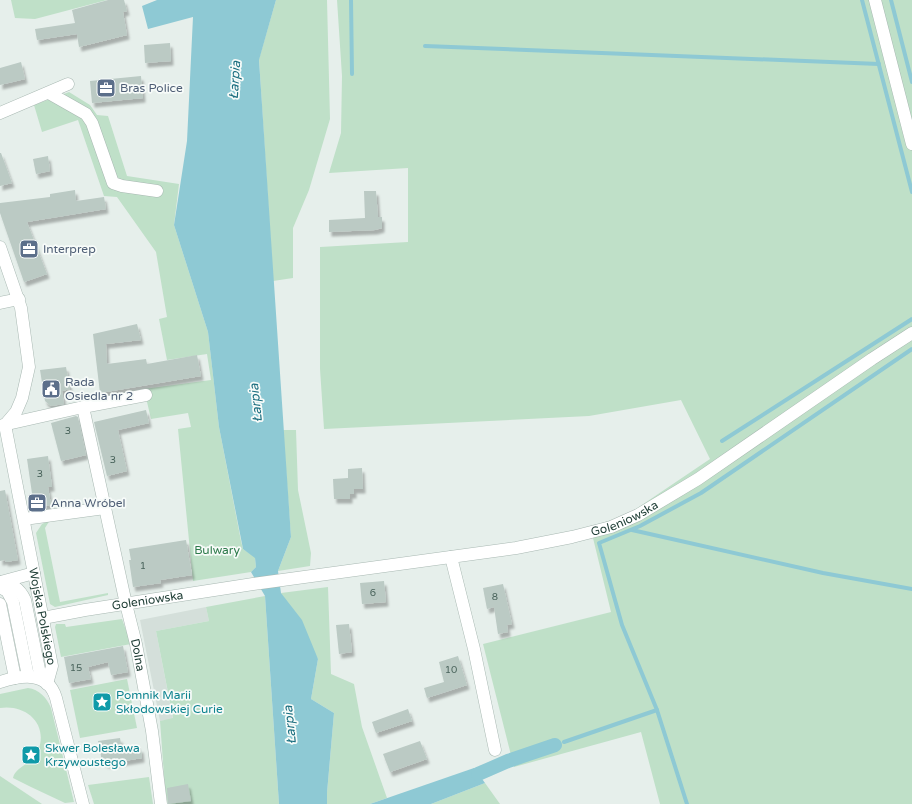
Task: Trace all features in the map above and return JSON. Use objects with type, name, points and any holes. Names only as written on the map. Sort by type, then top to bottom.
[{"type":"street","points":[[875,0],[912,144]]},
{"type":"street","points":[[0,113],[68,84]]},
{"type":"street","points":[[49,93],[86,114],[92,123],[113,183],[122,186],[157,191]]},
{"type":"street","points":[[0,246],[18,299],[24,329],[29,368],[26,385],[16,412],[3,425]]},
{"type":"street","points":[[0,302],[18,299]]},
{"type":"street","name":"Goleniowska","points":[[43,618],[253,584],[516,548],[572,537],[611,527],[638,515],[698,479],[912,333]]},
{"type":"street","points":[[3,425],[146,395]]},
{"type":"street","name":"Dolna","points":[[83,407],[136,644],[152,731],[161,804]]},
{"type":"street","name":"Wojska Polskiego","points":[[3,425],[24,519],[52,666],[44,681]]},
{"type":"street","points":[[24,519],[105,508]]},
{"type":"street","points":[[451,557],[474,648],[495,750]]},
{"type":"street","points":[[0,582],[34,573]]},
{"type":"street","points":[[0,582],[16,587],[21,592],[25,600],[44,681],[54,692],[56,698],[82,804]]},
{"type":"street","points":[[0,587],[7,591],[13,602],[28,676]]},
{"type":"street","points":[[0,604],[15,678]]},
{"type":"street","points":[[1,681],[28,676],[44,681]]},
{"type":"shaded area","points":[[206,607],[209,621],[156,631],[173,719],[160,721],[140,620]]},
{"type":"green space","points":[[11,0],[107,0],[35,19],[15,18]]},
{"type":"green space","points":[[276,0],[327,0],[330,119],[309,190],[293,228],[293,278],[273,281],[259,59]]},
{"type":"green space","points":[[337,0],[912,0],[912,804],[660,804],[641,732],[514,767],[483,644],[611,612],[593,538],[593,526],[627,515],[710,459],[681,400],[589,416],[324,429],[320,369],[320,247],[408,242],[408,168],[329,173],[341,133],[342,76]]},
{"type":"green space","name":"Bulwary","points":[[69,92],[90,105],[97,115],[108,116],[127,176],[179,184],[174,225],[208,332],[219,427],[241,541],[243,549],[255,557],[256,567],[251,572],[193,581],[178,429],[191,427],[188,413],[151,419],[144,389],[211,380],[207,354],[167,360],[159,319],[167,317],[156,252],[117,197],[104,196],[78,120],[42,132],[34,105]]},
{"type":"green space","points":[[283,430],[296,430],[298,490],[311,553],[310,566],[278,571],[291,537]]},
{"type":"green space","points":[[50,520],[45,528],[60,602],[108,593],[108,595],[55,607],[50,604],[36,533],[42,524]]},
{"type":"green space","points":[[328,587],[331,674],[354,684],[362,727],[387,798],[370,804],[327,804],[334,713],[311,699],[318,659],[281,593]]},
{"type":"green space","points":[[265,596],[279,804],[168,804],[165,789],[160,721],[173,718],[156,631],[209,621],[206,607]]},
{"type":"green space","points":[[122,619],[131,644],[61,657],[55,627],[56,624],[65,624],[66,627]]},
{"type":"green space","points":[[127,679],[137,728],[80,738],[70,690]]},
{"type":"green space","points":[[28,688],[36,690],[42,695],[51,708],[74,802],[65,803],[13,778],[14,774],[32,759],[38,751],[41,741],[40,732],[38,724],[26,713],[18,709],[0,708],[0,694]]},
{"type":"green space","points":[[0,776],[42,804],[0,804]]},
{"type":"green space","points":[[149,777],[153,804],[94,804],[88,785]]},
{"type":"green space","points":[[485,783],[500,804],[431,804]]},
{"type":"water","name":"Łarpia","points":[[157,0],[276,0],[259,60],[291,537],[278,571],[281,593],[302,620],[318,659],[311,699],[334,713],[327,804],[279,804],[265,596],[251,572],[256,567],[255,558],[243,549],[219,427],[208,332],[174,225],[187,141],[193,17],[148,29],[142,6]]},
{"type":"water","points":[[474,768],[485,783],[431,804],[370,804]]},
{"type":"building","points":[[108,0],[124,0],[127,11],[123,12],[127,35],[79,47],[77,34],[37,40],[35,29],[75,23],[72,10]]},
{"type":"building","points":[[170,43],[171,61],[145,63],[144,45]]},
{"type":"building","points":[[21,62],[25,79],[0,85],[0,68]]},
{"type":"building","points":[[141,76],[143,98],[92,103],[90,81]]},
{"type":"building","points":[[0,153],[12,183],[0,186]]},
{"type":"building","points":[[48,156],[50,171],[36,174],[33,159]]},
{"type":"building","points":[[75,190],[76,201],[104,197],[106,209],[27,222],[47,274],[24,282],[0,213],[0,203],[50,197],[50,194]]},
{"type":"building","points":[[364,191],[376,191],[378,217],[382,217],[382,228],[375,230],[329,232],[329,220],[365,218]]},
{"type":"building","points":[[137,324],[141,340],[106,344],[107,364],[146,359],[147,364],[197,355],[201,376],[100,393],[93,334]]},
{"type":"building","points":[[66,367],[70,389],[62,391],[64,404],[51,406],[45,401],[40,370]]},
{"type":"building","points":[[146,410],[149,423],[118,430],[127,471],[107,476],[94,422]]},
{"type":"building","points":[[76,416],[78,417],[86,455],[61,461],[51,423]]},
{"type":"building","points":[[48,456],[52,487],[48,487],[51,505],[34,507],[27,459]]},
{"type":"building","points":[[362,468],[363,489],[354,489],[354,494],[350,494],[350,499],[334,499],[333,479],[348,478],[348,469]]},
{"type":"building","points":[[5,490],[18,560],[6,562],[5,560],[0,561],[0,491]]},
{"type":"building","points":[[186,540],[192,575],[160,580],[161,583],[133,587],[129,549]]},
{"type":"building","points":[[384,581],[386,602],[362,604],[360,583]]},
{"type":"building","points":[[503,584],[512,624],[507,625],[508,632],[498,634],[494,607],[487,609],[483,588]]},
{"type":"building","points":[[349,624],[352,652],[339,654],[336,625]]},
{"type":"building","points":[[123,646],[128,672],[111,675],[108,662],[88,667],[91,679],[69,683],[64,657]]},
{"type":"building","points":[[458,656],[467,685],[427,698],[424,688],[444,682],[439,662]]},
{"type":"building","points":[[408,709],[412,721],[376,733],[372,722]]},
{"type":"building","points":[[120,738],[122,750],[141,748],[142,758],[107,764],[102,761],[98,741]]},
{"type":"building","points":[[420,741],[427,759],[390,772],[383,754]]},
{"type":"building","points":[[188,784],[191,801],[168,804],[167,788]]},
{"type":"waterway","points":[[351,0],[352,74]]},
{"type":"waterway","points":[[862,0],[912,192]]},
{"type":"waterway","points":[[891,0],[912,82]]},
{"type":"waterway","points":[[425,46],[879,64]]},
{"type":"waterway","points":[[722,441],[912,319]]},
{"type":"waterway","points":[[564,742],[657,710],[622,625],[599,543],[640,526],[701,493],[912,349]]},
{"type":"waterway","points":[[632,530],[823,573],[912,589]]},
{"type":"waterway","points":[[657,710],[687,804]]},
{"type":"waterway","points":[[478,774],[508,761],[555,745]]},
{"type":"place","name":"Bras Police","points":[[106,88]]},
{"type":"place","name":"Interprep","points":[[29,249]]},
{"type":"place","name":"Rada Osiedla nr 2","points":[[51,389]]},
{"type":"place","name":"Anna Wróbel","points":[[37,503]]},
{"type":"place","name":"Pomnik Marii Skłodowskiej Curie","points":[[102,702]]},
{"type":"place","name":"Skwer Bolesława Krzywoustego","points":[[31,755]]}]
